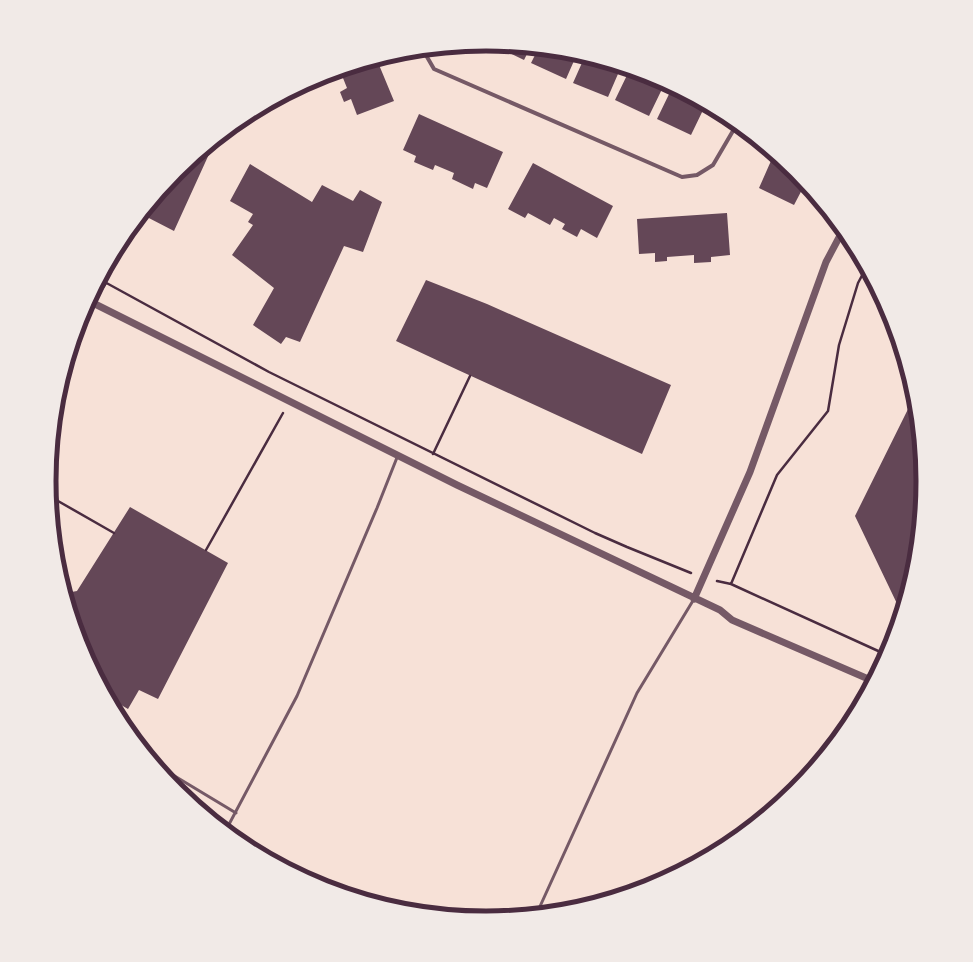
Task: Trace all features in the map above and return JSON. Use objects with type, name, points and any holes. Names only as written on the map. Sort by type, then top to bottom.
[{"type":"street","points":[[426,56],[434,69],[682,177],[697,175],[713,165],[734,129]]},
{"type":"street","points":[[694,599],[750,472],[826,262],[840,236]]},
{"type":"street","points":[[95,304],[426,469],[694,599],[720,610],[732,620],[868,679]]},
{"type":"lane","points":[[229,825],[297,696],[398,455]]},
{"type":"lane","points":[[540,907],[637,693],[694,599]]},
{"type":"lane","points":[[172,774],[236,813]]},
{"type":"path","points":[[731,584],[777,475],[828,411],[839,345],[858,283],[863,274]]},
{"type":"path","points":[[105,282],[269,372],[595,533],[704,578],[731,584],[881,652]]},
{"type":"path","points":[[426,469],[470,376]]},
{"type":"path","points":[[206,550],[290,401]]},
{"type":"path","points":[[57,500],[114,533]]},
{"type":"building","points":[[507,52],[527,53],[524,60]]},
{"type":"building","points":[[535,54],[574,60],[566,79],[531,63]]},
{"type":"building","points":[[582,62],[619,72],[608,97],[573,83]]},
{"type":"building","points":[[379,65],[394,101],[357,115],[351,99],[344,102],[340,92],[347,88],[342,76]]},
{"type":"building","points":[[627,75],[662,89],[649,116],[615,100]]},
{"type":"building","points":[[670,92],[703,110],[691,135],[657,119]]},
{"type":"building","points":[[419,114],[503,152],[487,188],[475,183],[473,189],[452,179],[454,173],[435,165],[433,170],[414,162],[416,156],[403,150]]},
{"type":"building","points":[[210,152],[174,231],[147,217],[182,177]]},
{"type":"building","points":[[772,159],[802,189],[794,205],[759,188]]},
{"type":"building","points":[[533,163],[613,206],[597,238],[581,229],[577,237],[562,229],[565,224],[554,218],[550,225],[528,213],[525,218],[508,209]]},
{"type":"building","points":[[250,164],[312,202],[322,185],[353,201],[360,190],[382,202],[363,252],[344,246],[300,342],[286,337],[281,344],[253,325],[274,288],[232,255],[253,225],[248,222],[253,214],[230,201]]},
{"type":"building","points":[[727,213],[730,255],[711,257],[711,262],[694,263],[694,255],[667,257],[667,261],[655,262],[655,253],[639,254],[637,219]]},
{"type":"building","points":[[426,280],[487,304],[671,385],[642,454],[396,341]]},
{"type":"building","points":[[910,406],[916,453],[916,509],[908,565],[898,606],[855,516]]},
{"type":"building","points":[[130,507],[228,563],[158,699],[139,690],[128,709],[119,704],[114,696],[89,646],[71,592],[77,591]]}]
